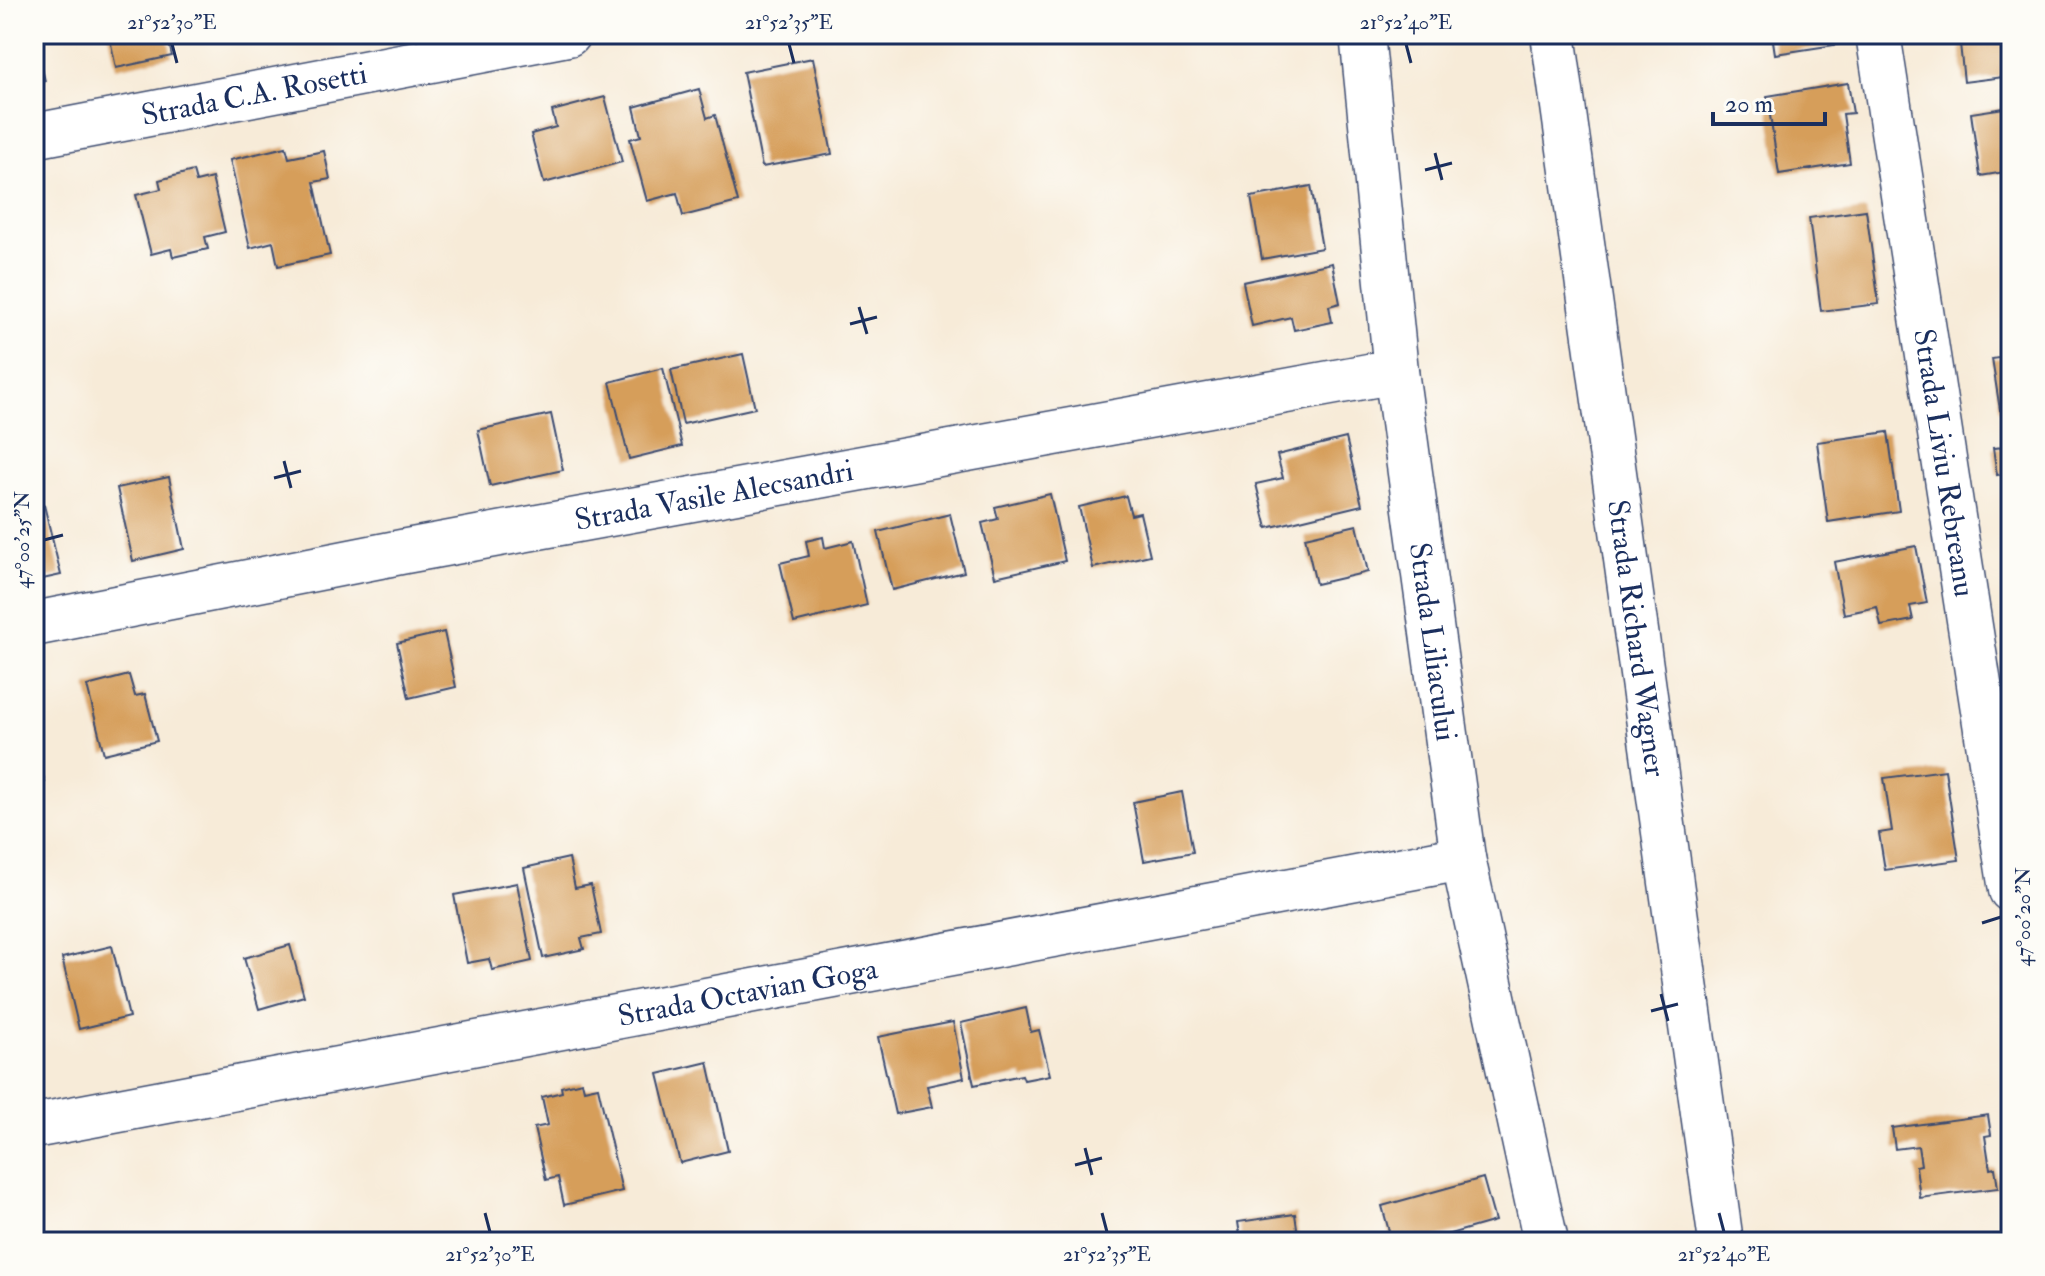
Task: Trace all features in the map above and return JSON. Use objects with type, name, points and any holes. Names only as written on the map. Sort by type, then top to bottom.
[{"type":"street","name":"Strada C.A. Rosetti","points":[[34,136],[568,34]]},
{"type":"street","name":"Strada Liliacului","points":[[1362,34],[1396,371],[1463,858],[1546,1242]]},
{"type":"street","name":"Strada Richard Wagner","points":[[1553,34],[1721,1242]]},
{"type":"street","name":"Strada Liviu Rebreanu","points":[[1878,34],[2011,890]]},
{"type":"street","name":"Strada Vasile Alecsandri","points":[[34,624],[422,548],[1396,371]]},
{"type":"street","name":"Strada Octavian Goga","points":[[34,1126],[1463,858]]},
{"type":"building","points":[[34,34],[45,81],[34,84]]},
{"type":"building","points":[[109,34],[167,34],[172,56],[116,68]]},
{"type":"building","points":[[1772,34],[1840,34],[1841,44],[1775,54]]},
{"type":"building","points":[[1959,34],[2011,34],[2011,76],[1964,82]]},
{"type":"building","points":[[813,58],[832,154],[762,167],[743,72]]},
{"type":"building","points":[[1848,83],[1853,113],[1843,114],[1850,163],[1779,174],[1767,96]]},
{"type":"building","points":[[699,89],[707,118],[715,115],[738,202],[683,216],[677,193],[647,201],[630,139],[641,136],[634,107]]},
{"type":"building","points":[[605,97],[622,162],[544,183],[531,134],[556,127],[552,111]]},
{"type":"building","points":[[2011,107],[2011,171],[1980,176],[1971,113]]},
{"type":"building","points":[[286,147],[289,158],[324,151],[330,179],[314,182],[330,255],[278,266],[273,242],[250,248],[230,160]]},
{"type":"building","points":[[193,171],[196,182],[212,178],[225,232],[205,237],[208,249],[173,257],[171,249],[151,254],[136,195],[161,189],[159,180]]},
{"type":"building","points":[[1311,186],[1322,248],[1262,259],[1251,197]]},
{"type":"building","points":[[1866,210],[1879,304],[1821,311],[1809,218]]},
{"type":"building","points":[[1332,263],[1340,303],[1329,306],[1332,322],[1294,330],[1291,317],[1252,326],[1243,282]]},
{"type":"building","points":[[743,354],[755,408],[683,424],[671,370]]},
{"type":"building","points":[[2011,356],[2011,408],[2000,410],[1992,359]]},
{"type":"building","points":[[663,368],[682,446],[629,459],[610,382]]},
{"type":"building","points":[[551,414],[563,470],[490,486],[478,430]]},
{"type":"building","points":[[2011,428],[2011,473],[1997,475],[1993,448],[2006,447],[2003,429]]},
{"type":"building","points":[[1888,432],[1899,511],[1828,522],[1817,442]]},
{"type":"building","points":[[1346,438],[1362,505],[1267,528],[1256,484],[1283,478],[1277,455]]},
{"type":"building","points":[[169,477],[184,549],[133,561],[117,488]]},
{"type":"building","points":[[1050,494],[1065,561],[995,577],[982,523],[998,519],[995,507]]},
{"type":"building","points":[[1126,496],[1131,515],[1140,513],[1150,555],[1093,568],[1079,507]]},
{"type":"building","points":[[44,505],[61,575],[38,580],[42,597],[34,598],[34,507]]},
{"type":"building","points":[[950,514],[964,572],[892,590],[878,532]]},
{"type":"building","points":[[1357,525],[1368,572],[1316,584],[1305,537]]},
{"type":"building","points":[[823,537],[825,548],[853,541],[867,605],[794,623],[780,563],[809,556],[806,541]]},
{"type":"building","points":[[1916,546],[1927,603],[1910,606],[1913,620],[1881,626],[1877,607],[1844,614],[1834,562]]},
{"type":"building","points":[[444,632],[456,687],[409,698],[397,643]]},
{"type":"building","points":[[129,675],[135,696],[145,694],[157,741],[104,754],[87,686]]},
{"type":"building","points":[[34,745],[45,782],[34,785]]},
{"type":"building","points":[[1945,770],[1959,860],[1885,870],[1879,833],[1892,831],[1884,778]]},
{"type":"building","points":[[1182,792],[1193,852],[1144,861],[1133,802]]},
{"type":"building","points":[[569,858],[575,888],[591,885],[601,934],[581,938],[584,949],[543,958],[524,868]]},
{"type":"building","points":[[517,883],[532,961],[492,970],[489,959],[467,963],[454,895]]},
{"type":"building","points":[[290,945],[304,996],[259,1009],[244,958]]},
{"type":"building","points":[[112,946],[129,1017],[79,1029],[62,958]]},
{"type":"building","points":[[1026,1008],[1031,1032],[1039,1030],[1050,1075],[1024,1080],[1022,1075],[974,1085],[961,1023]]},
{"type":"building","points":[[953,1022],[964,1078],[927,1086],[932,1107],[895,1114],[878,1037]]},
{"type":"building","points":[[708,1062],[728,1151],[680,1163],[658,1074]]},
{"type":"building","points":[[582,1082],[584,1090],[598,1087],[622,1191],[564,1205],[558,1177],[546,1180],[534,1128],[548,1125],[542,1097],[562,1092],[561,1087]]},
{"type":"building","points":[[1988,1115],[1991,1135],[1985,1136],[1990,1169],[1995,1168],[1998,1188],[1920,1198],[1916,1166],[1921,1165],[1918,1146],[1895,1149],[1892,1128]]},
{"type":"building","points":[[1483,1178],[1495,1221],[1422,1242],[1392,1242],[1382,1206]]},
{"type":"building","points":[[1295,1214],[1299,1242],[1241,1242],[1238,1222]]}]
